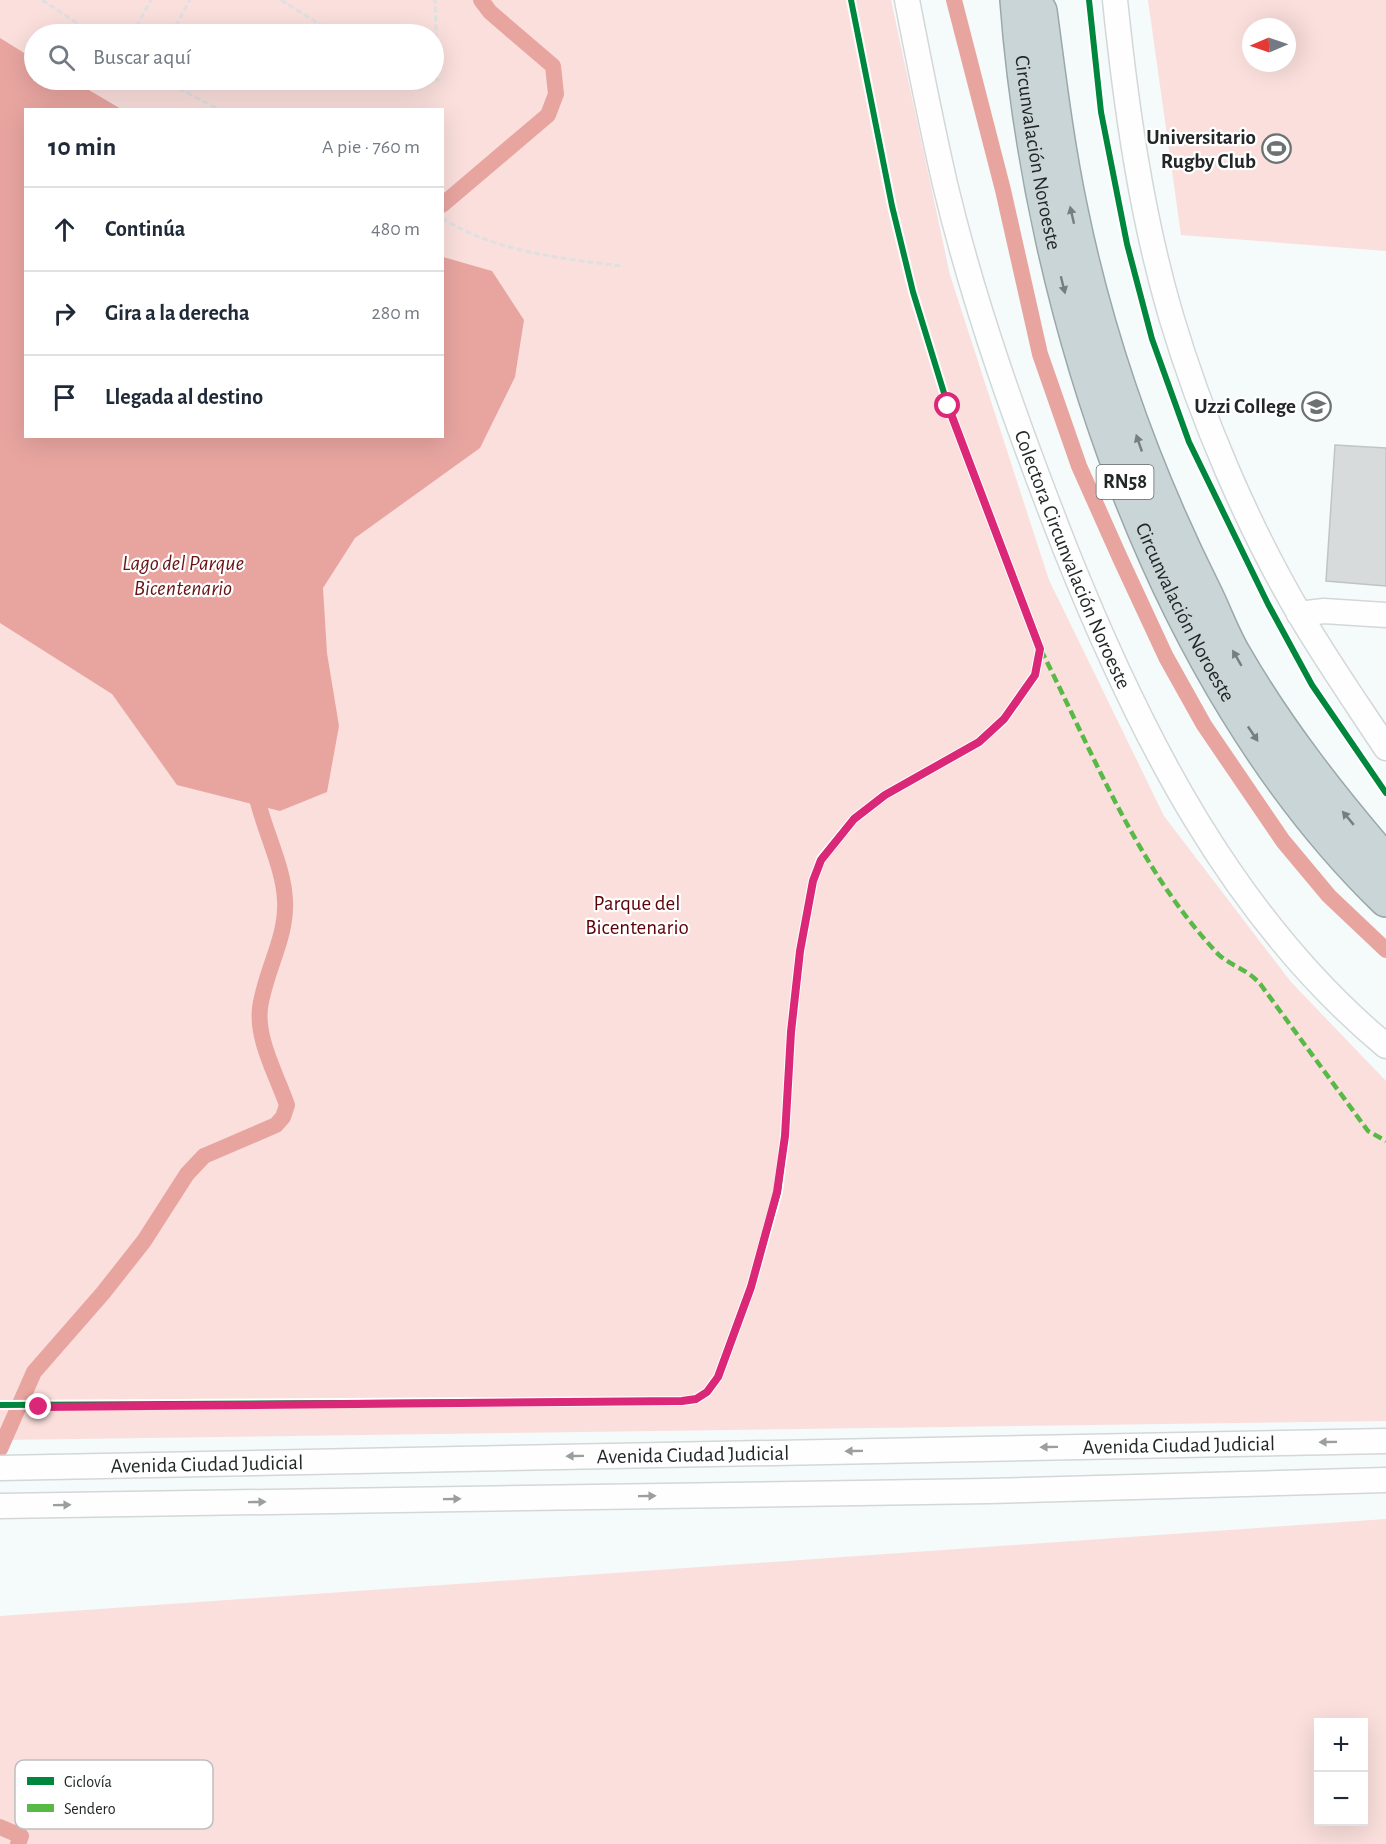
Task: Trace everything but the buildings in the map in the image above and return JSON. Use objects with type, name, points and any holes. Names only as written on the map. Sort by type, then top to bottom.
[{"type":"highway","name":"Circunvalación Noroeste","points":[[1017,0],[1027,98],[1058,266],[1083,362],[1129,495],[1180,606],[1233,705],[1316,820],[1386,900]]},
{"type":"highway","name":"Circunvalación Noroeste","points":[[1038,0],[1071,211],[1112,365],[1146,464],[1177,537],[1235,657],[1289,741],[1341,810],[1386,862]]},
{"type":"street","name":"Colectora Circunvalación Noroeste","points":[[907,0],[946,186],[976,297],[1048,505],[1122,684],[1197,824],[1272,931],[1332,995],[1386,1046]]},
{"type":"street","points":[[1115,0],[1124,83],[1136,152],[1171,316],[1219,448],[1256,531],[1299,614],[1386,748]]},
{"type":"street","points":[[1299,614],[1324,611],[1386,615]]},
{"type":"street","name":"Avenida Ciudad Judicial","points":[[0,1468],[1386,1441]]},
{"type":"street","name":"Avenida Ciudad Judicial","points":[[2,1506],[964,1491],[1386,1480]]},
{"type":"path","points":[[42,0],[79,24]]},
{"type":"path","points":[[138,24],[151,0]]},
{"type":"path","points":[[177,24],[190,0]]},
{"type":"path","points":[[281,0],[319,24]]},
{"type":"path","points":[[435,0],[436,24]]},
{"type":"path","points":[[182,90],[216,108]]},
{"type":"path","points":[[444,219],[474,234],[544,257],[621,266]]},
{"type":"green space","name":"Parque del Bicentenario","points":[[0,0],[891,0],[950,275],[1049,580],[1164,816],[1291,982],[1386,1081],[1386,1421],[0,1440]]},
{"type":"green space","name":"Universitario Rugby Club","points":[[1148,0],[1386,0],[1386,251],[1181,235]]},
{"type":"green space","points":[[1386,1519],[1386,1844],[0,1844],[0,1616]]},
{"type":"water","name":"Lago del Parque Bicentenario","points":[[0,38],[24,53],[24,90],[89,90],[119,108],[24,108],[24,438],[444,438],[444,257],[492,271],[524,320],[515,377],[480,448],[355,538],[323,588],[327,653],[339,726],[327,792],[280,811],[177,785],[112,694],[0,623]]},
{"type":"waterway","points":[[444,203],[548,115],[556,94],[553,66],[490,12],[481,0]]},
{"type":"waterway","points":[[954,0],[1003,190],[1040,354],[1079,466],[1120,558],[1166,657],[1204,725],[1283,841],[1329,896],[1386,950]]},
{"type":"waterway","points":[[0,1449],[34,1372],[103,1293],[144,1241],[187,1174],[204,1156],[276,1125],[283,1117],[287,1105],[264,1045],[260,1008],[283,928],[284,887],[254,785]]},
{"type":"waterway","points":[[0,1827],[21,1836],[18,1844]]},
{"type":"marked path","points":[[1041,650],[1119,809],[1164,886],[1190,922],[1219,955],[1261,985],[1368,1131],[1386,1141]]},
{"type":"cycle path","points":[[0,1405],[683,1401],[696,1399],[707,1392],[718,1377],[751,1287],[778,1192],[785,1136],[791,1032],[800,951],[813,881],[821,859],[854,819],[885,795],[979,742],[1004,719],[1035,675],[1040,649],[948,406],[913,292],[892,206],[851,0]]},
{"type":"cycle path","points":[[1089,0],[1101,112],[1127,244],[1152,339],[1189,442],[1268,604],[1312,685],[1386,793]]},
{"type":"place","name":"Universitario Rugby Club","points":[[1277,149]]},
{"type":"place","name":"Uzzi College","points":[[1317,406]]},
{"type":"route","points":[[39,1407],[682,1401],[696,1399],[707,1392],[718,1377],[751,1287],[777,1192],[785,1136],[791,1032],[800,951],[813,881],[821,860],[835,839],[854,819],[885,795],[979,742],[1004,719],[1035,675],[1040,649],[1032,623],[948,406]]}]
